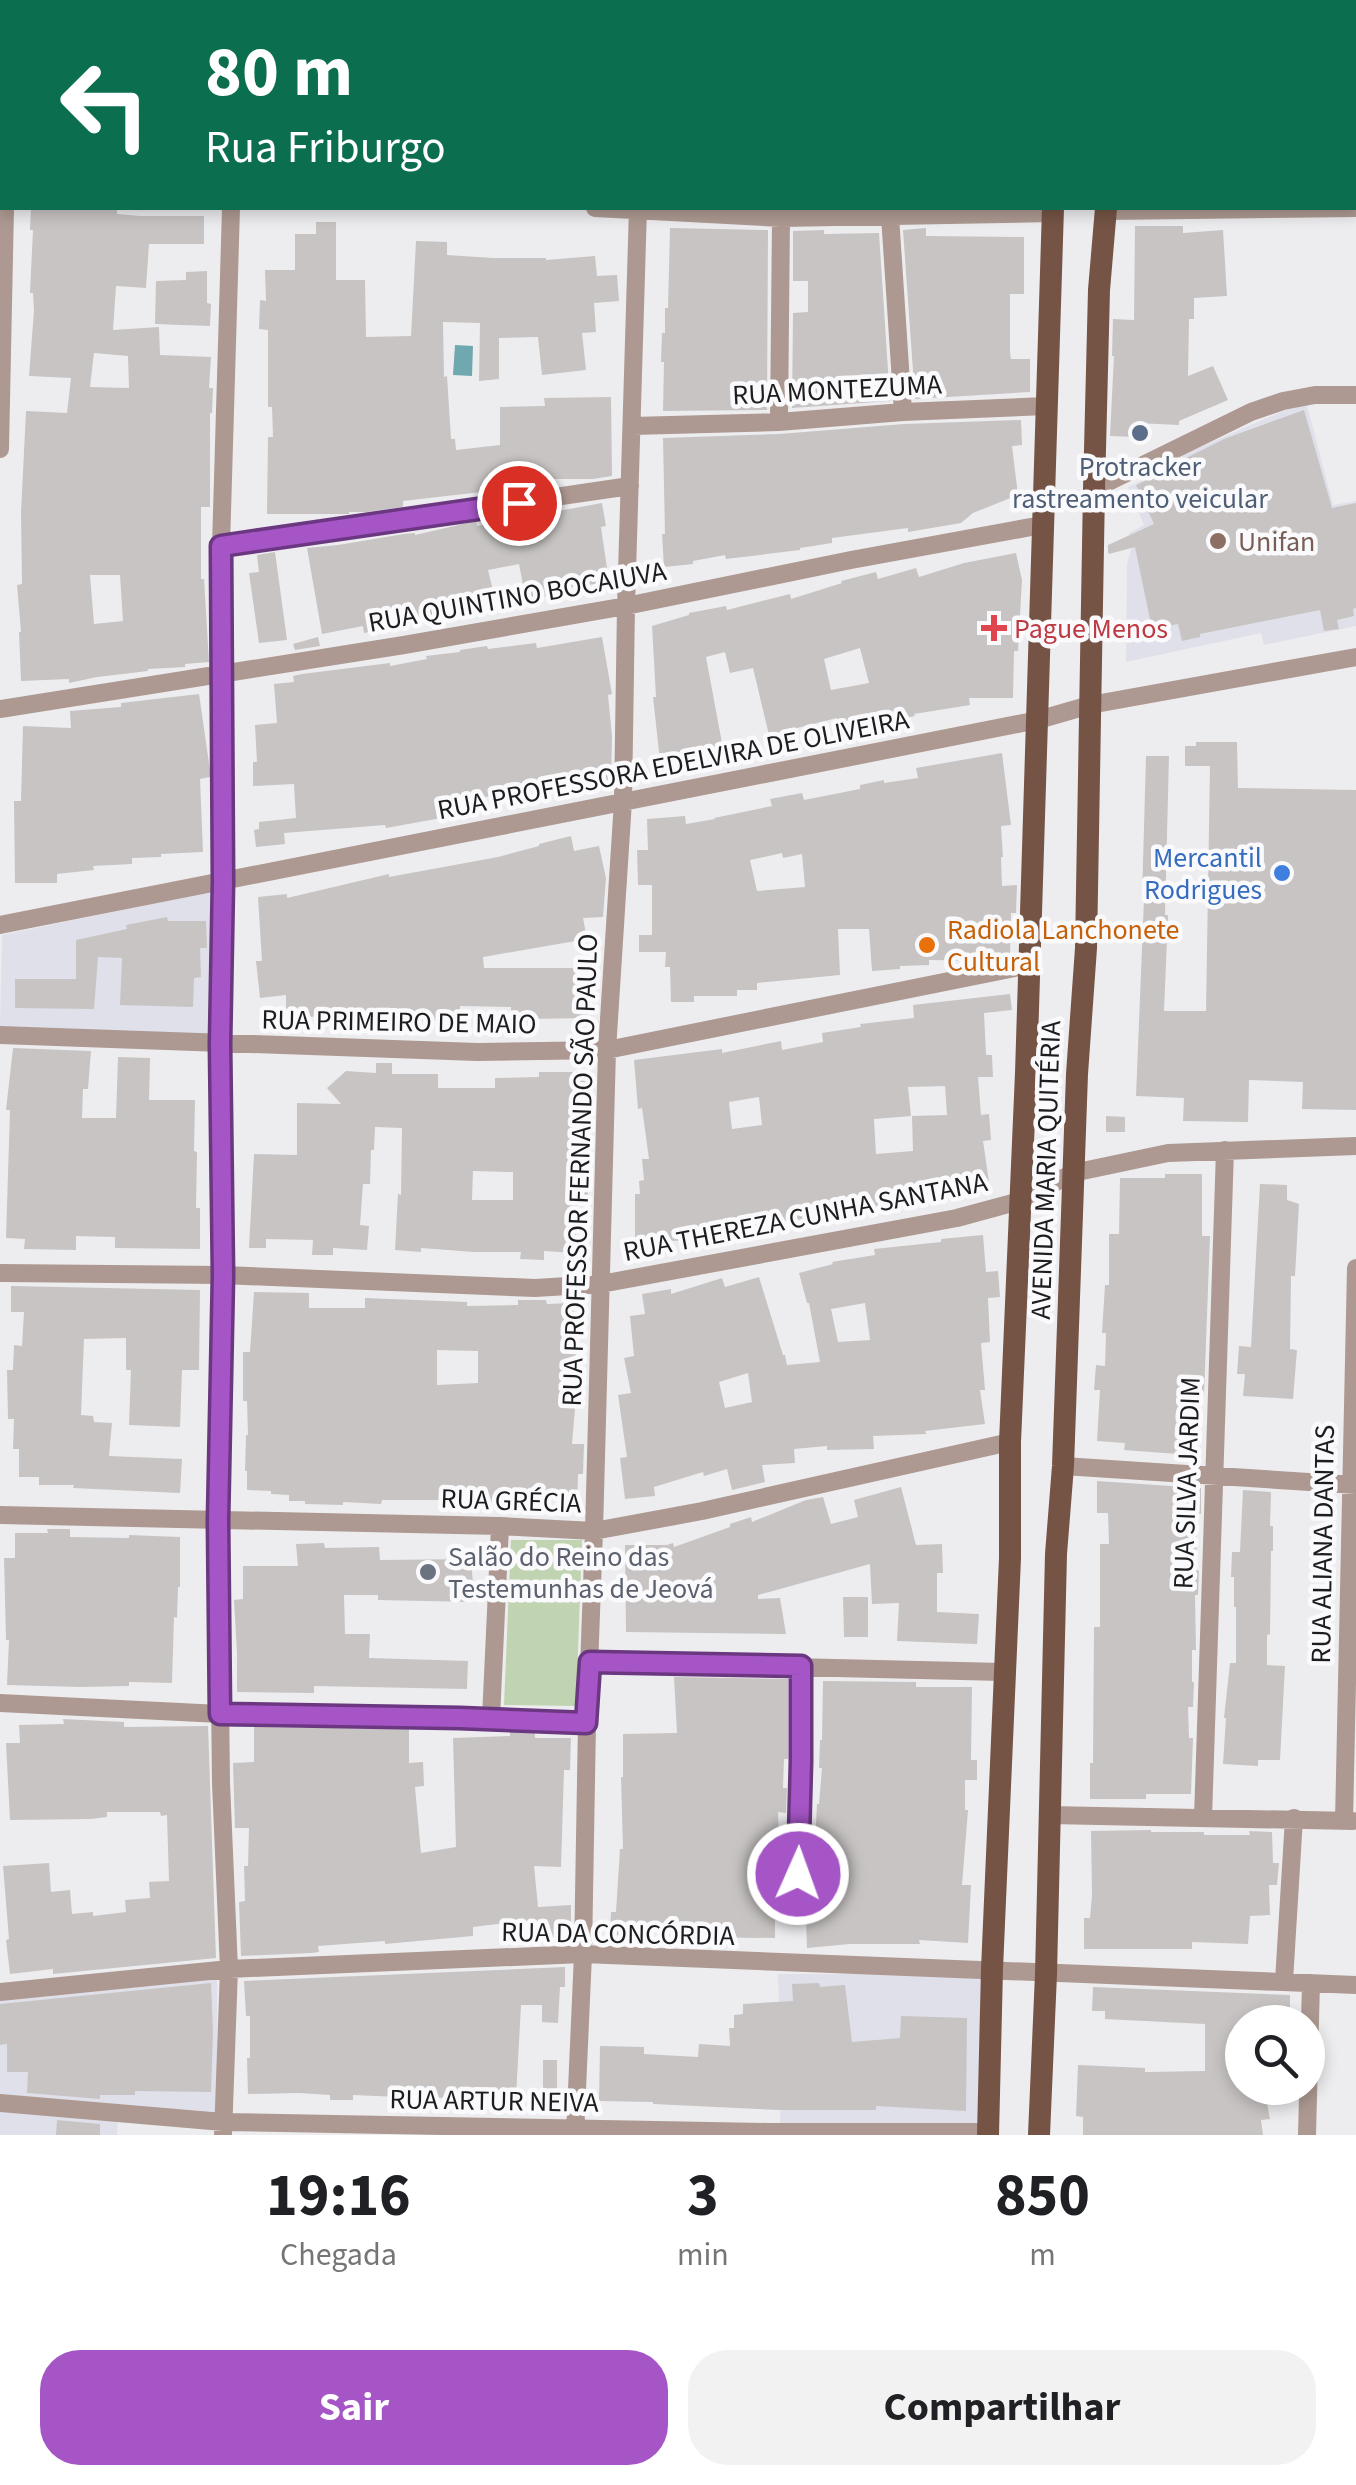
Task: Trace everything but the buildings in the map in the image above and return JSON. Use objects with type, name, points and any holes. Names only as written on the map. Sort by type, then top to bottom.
[{"type":"main road","name":"AVENIDA MARIA QUITÉRIA","points":[[988,2134],[1053,210]]},
{"type":"main road","name":"AVENIDA MARIA QUITÉRIA","points":[[1039,2135],[1056,1554],[1086,948],[1094,489],[1106,210]]},
{"type":"street","points":[[0,449],[6,210]]},
{"type":"street","points":[[223,2129],[229,1970],[218,1520],[223,1275],[221,546],[231,210]]},
{"type":"street","name":"RUA PROFESSOR FERNANDO SÃO PAULO","points":[[575,2132],[607,1050],[623,801],[638,210]]},
{"type":"street","points":[[667,210],[781,218],[1053,210]]},
{"type":"street","points":[[890,216],[903,412]]},
{"type":"street","points":[[779,422],[781,218]]},
{"type":"street","points":[[1094,489],[1251,412],[1315,395],[1356,395]]},
{"type":"street","name":"RUA MONTEZUMA","points":[[632,426],[779,422],[1046,406]]},
{"type":"street","points":[[221,546],[630,486]]},
{"type":"street","name":"RUA QUINTINO BOCAIUVA","points":[[0,709],[626,606],[1042,526]]},
{"type":"street","name":"RUA PROFESSORA EDELVIRA DE OLIVEIRA","points":[[0,925],[1038,720],[1090,705],[1356,657]]},
{"type":"street","name":"RUA PRIMEIRO DE MAIO","points":[[0,1035],[492,1052],[607,1050],[1029,966]]},
{"type":"street","name":"RUA THEREZA CUNHA SANTANA","points":[[0,1273],[223,1275],[500,1287],[601,1284],[957,1218],[1020,1201],[1073,1173],[1168,1154],[1356,1146]]},
{"type":"street","name":"RUA SILVA JARDIM","points":[[1203,1818],[1225,1150]]},
{"type":"street","name":"RUA ALIANA DANTAS","points":[[1350,1821],[1356,1268]]},
{"type":"street","name":"RUA GRÉCIA","points":[[0,1515],[594,1531],[721,1507],[1010,1442]]},
{"type":"street","points":[[1063,1466],[1354,1484]]},
{"type":"street","points":[[492,1718],[500,1526]]},
{"type":"street","points":[[590,1662],[1003,1672]]},
{"type":"street","points":[[797,1911],[801,1666]]},
{"type":"street","points":[[0,1703],[220,1714],[586,1723]]},
{"type":"street","points":[[1049,1815],[1350,1821]]},
{"type":"street","points":[[1284,1981],[1294,1818]]},
{"type":"street","name":"RUA DA CONCÓRDIA","points":[[0,1992],[229,1970],[583,1954],[1356,1985]]},
{"type":"street","points":[[1307,2135],[1311,1983]]},
{"type":"street","name":"RUA ARTUR NEIVA","points":[[0,2103],[223,2129],[988,2134]]},
{"type":"shaded area","name":"Unifan","points":[[1297,405],[1307,405],[1333,505],[1356,501],[1356,626],[1264,645],[1261,633],[1126,662],[1129,533],[1144,525],[1128,487],[1183,461],[1182,455]]},
{"type":"shaded area","points":[[213,891],[214,1038],[0,1027],[2,935]]},
{"type":"shaded area","points":[[778,1974],[983,1974],[984,2128],[780,2127]]},
{"type":"shaded area","points":[[217,1977],[218,2118],[0,2099],[0,1997]]},
{"type":"shaded area","points":[[0,2108],[118,2118],[117,2135],[0,2135]]},
{"type":"green space","points":[[511,1540],[582,1540],[576,1706],[504,1705]]},
{"type":"water","points":[[455,345],[473,346],[472,376],[453,375]]},
{"type":"place","name":"Protracker rastreamento veicular","points":[[1140,433]]},
{"type":"place","name":"Unifan","points":[[1218,541]]},
{"type":"place","name":"Pague Menos","points":[[994,628]]},
{"type":"place","name":"Mercantil Rodrigues","points":[[1282,873]]},
{"type":"place","name":"Radiola Lanchonete Cultural","points":[[927,945]]},
{"type":"place","name":"Salão do Reino das Testemunhas de Jeová","points":[[428,1572]]},
{"type":"route","points":[[519,503],[221,546],[220,1714],[586,1723],[590,1662],[801,1666],[798,1874]]}]
